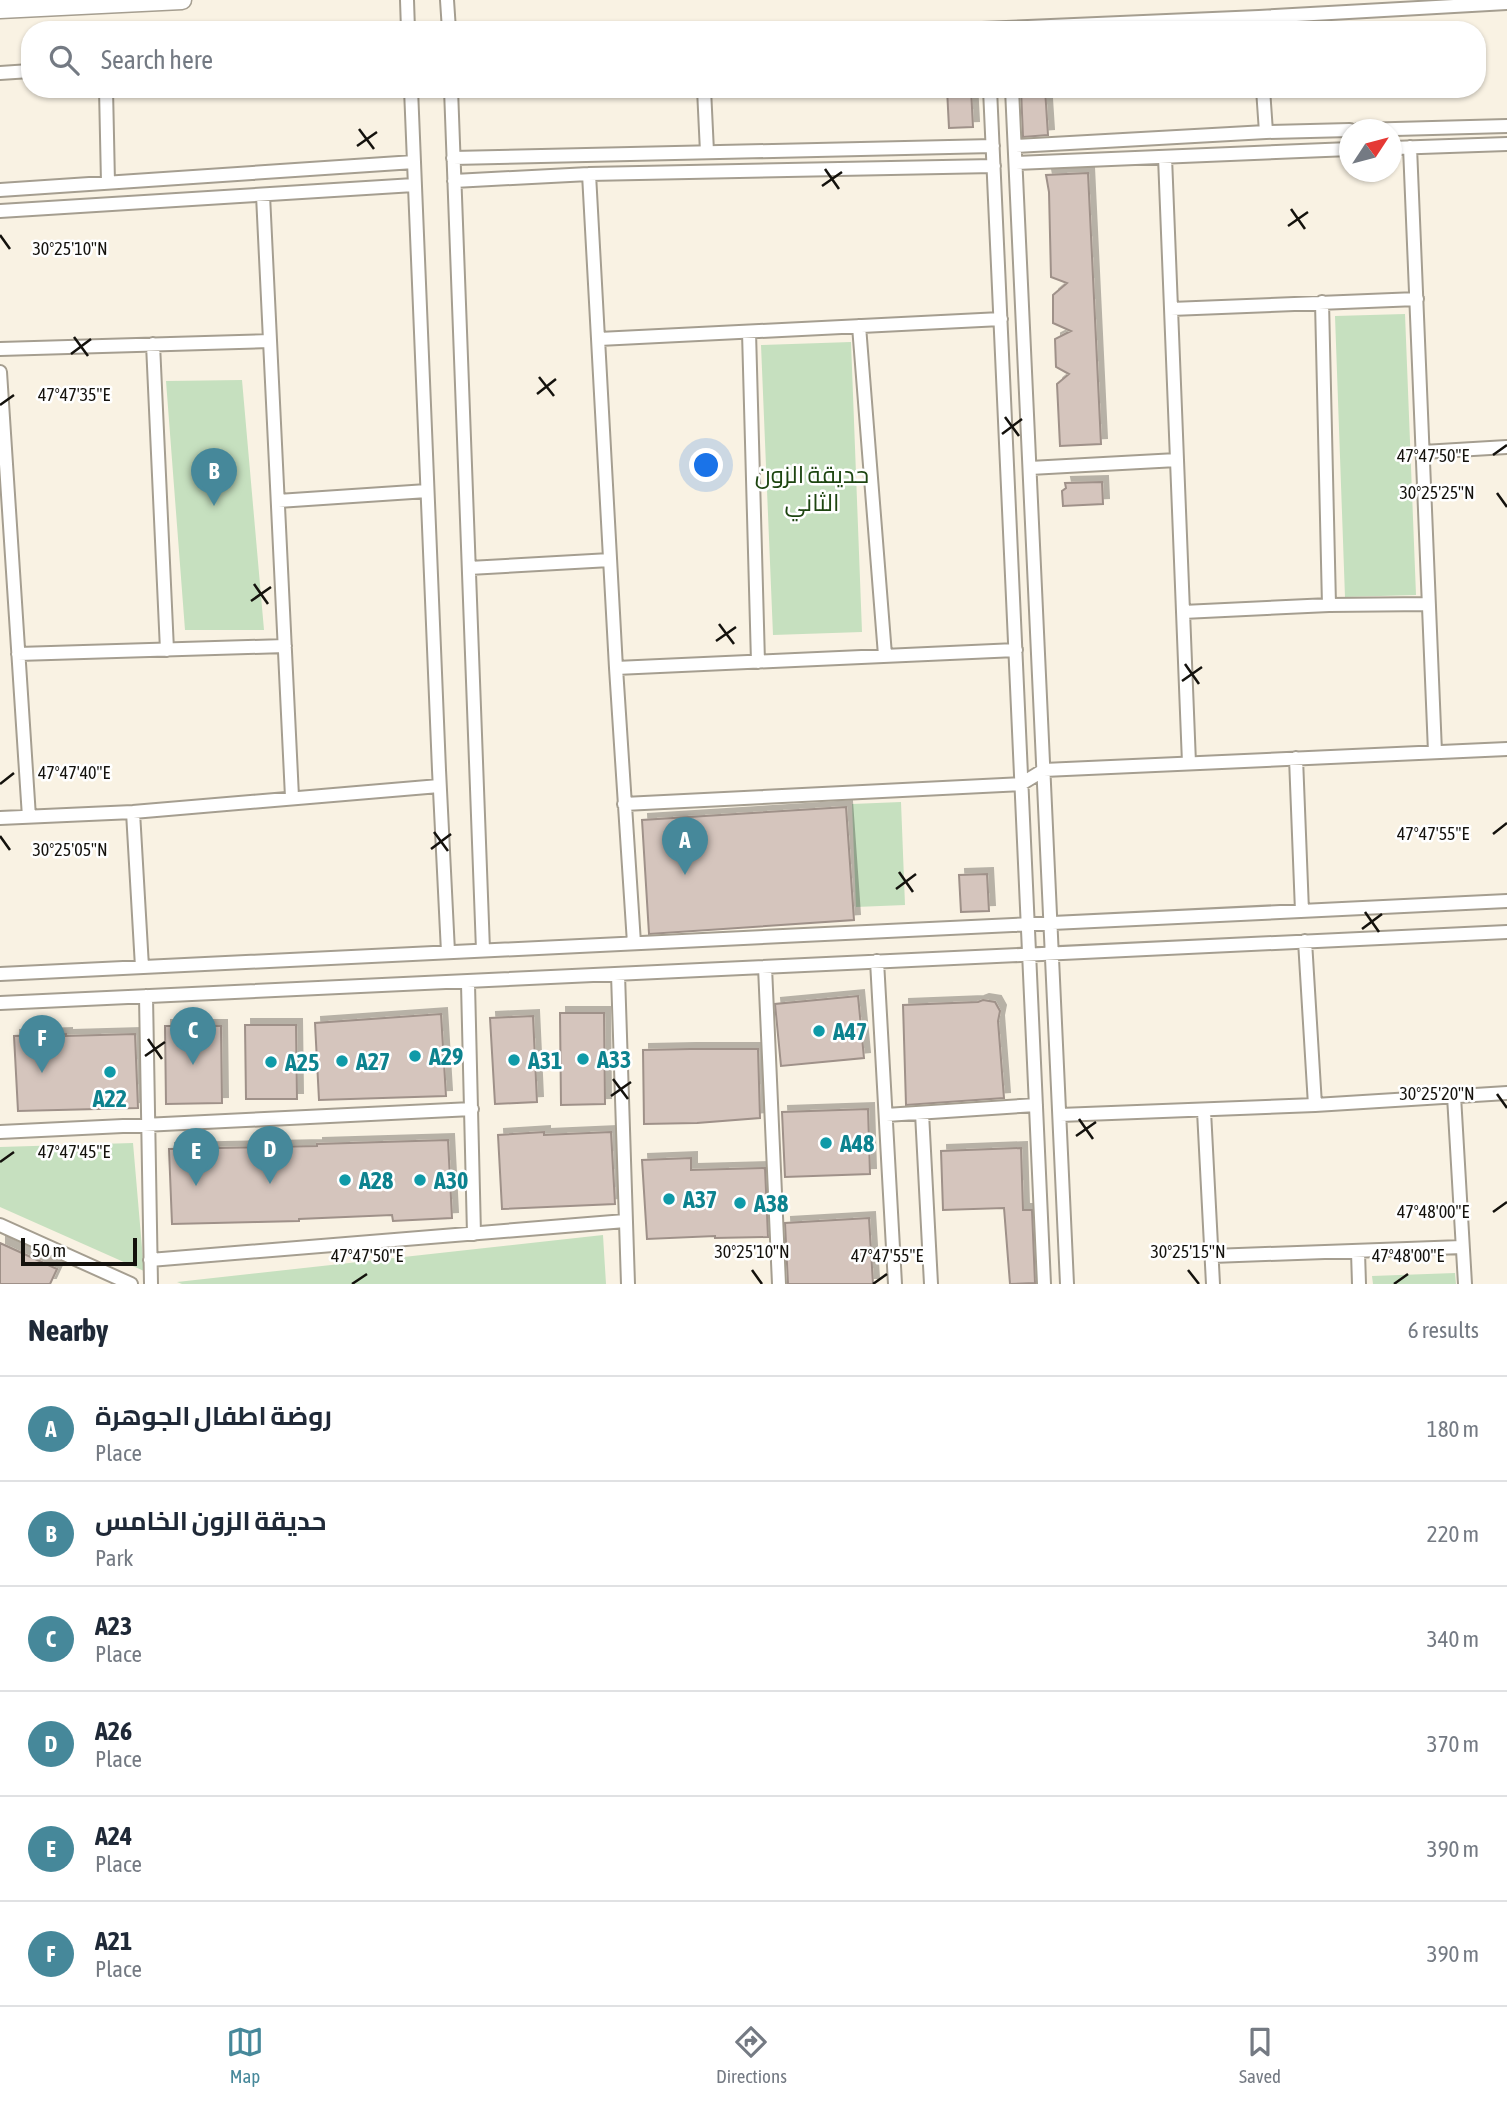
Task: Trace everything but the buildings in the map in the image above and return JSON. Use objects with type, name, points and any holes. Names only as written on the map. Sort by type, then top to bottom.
[{"type":"main road","points":[[0,9],[182,0]]},
{"type":"street","points":[[407,0],[408,21]]},
{"type":"street","points":[[447,0],[448,21]]},
{"type":"street","points":[[1285,21],[1507,3]]},
{"type":"street","points":[[0,73],[21,72]]},
{"type":"street","points":[[106,98],[108,183]]},
{"type":"street","points":[[411,98],[439,786],[449,952]]},
{"type":"street","points":[[451,98],[483,950]]},
{"type":"street","points":[[704,98],[707,152]]},
{"type":"street","points":[[990,98],[1044,1284]]},
{"type":"street","points":[[1012,98],[1068,1284]]},
{"type":"street","points":[[1264,98],[1266,132]]},
{"type":"street","points":[[1402,129],[1507,125]]},
{"type":"street","points":[[454,181],[1015,154],[1266,132],[1339,130]]},
{"type":"street","points":[[1402,147],[1507,144]]},
{"type":"street","points":[[1410,147],[1435,752]]},
{"type":"street","points":[[1015,154],[1165,156],[1339,149]]},
{"type":"street","points":[[453,158],[707,152],[993,155]]},
{"type":"street","points":[[1165,156],[1189,763]]},
{"type":"street","points":[[0,190],[414,162]]},
{"type":"street","points":[[589,174],[634,943]]},
{"type":"street","points":[[0,211],[414,185]]},
{"type":"street","points":[[263,195],[292,797]]},
{"type":"street","points":[[1171,309],[1417,299]]},
{"type":"street","points":[[1322,302],[1329,605]]},
{"type":"street","points":[[599,339],[1001,319]]},
{"type":"street","points":[[859,326],[886,655]]},
{"type":"street","points":[[749,332],[758,662]]},
{"type":"street","points":[[0,349],[270,341]]},
{"type":"street","points":[[153,344],[167,650]]},
{"type":"street","points":[[0,372],[5,516],[29,817]]},
{"type":"street","points":[[1423,452],[1507,447]]},
{"type":"street","points":[[1030,468],[1177,460]]},
{"type":"street","points":[[278,501],[427,491]]},
{"type":"street","points":[[468,568],[610,560]]},
{"type":"street","points":[[1183,612],[1329,605],[1429,604]]},
{"type":"street","points":[[18,654],[285,646]]},
{"type":"street","points":[[616,668],[1016,650]]},
{"type":"street","points":[[624,804],[1021,784],[1044,770],[1507,748]]},
{"type":"street","points":[[1296,758],[1302,911]]},
{"type":"street","points":[[0,818],[133,812],[439,786]]},
{"type":"street","points":[[133,812],[142,967]]},
{"type":"street","points":[[0,974],[1507,901]]},
{"type":"street","points":[[0,1003],[1507,932]]},
{"type":"street","points":[[1306,941],[1314,1105]]},
{"type":"street","points":[[877,961],[895,1284]]},
{"type":"street","points":[[765,967],[779,1284]]},
{"type":"street","points":[[618,974],[628,1284]]},
{"type":"street","points":[[468,984],[474,1234]]},
{"type":"street","points":[[146,996],[151,1284]]},
{"type":"street","points":[[1060,1115],[1204,1111],[1507,1093]]},
{"type":"street","points":[[1454,1096],[1465,1284]]},
{"type":"street","points":[[886,1115],[1036,1104]]},
{"type":"street","points":[[0,1132],[471,1109]]},
{"type":"street","points":[[1204,1111],[1213,1284]]},
{"type":"street","points":[[922,1113],[931,1284]]},
{"type":"street","points":[[150,1260],[625,1222]]},
{"type":"street","points":[[0,1225],[131,1284]]},
{"type":"street","points":[[1212,1256],[1462,1247]]},
{"type":"street","points":[[1358,1252],[1360,1284]]},
{"type":"green space","points":[[1405,314],[1416,595],[1345,597],[1335,316]]},
{"type":"green space","name":"حديقة الزون الثاني","points":[[851,342],[862,632],[773,635],[761,345]]},
{"type":"green space","points":[[242,380],[264,630],[185,630],[166,381]]},
{"type":"green space","points":[[901,802],[905,905],[856,907],[852,804]]},
{"type":"green space","points":[[133,1143],[144,1271],[0,1207],[0,1147]]},
{"type":"green space","points":[[603,1235],[606,1284],[177,1282]]},
{"type":"green space","points":[[1455,1273],[1456,1284],[1373,1284],[1372,1276]]},
{"type":"place","name":"حديقة الزون الخامس","points":[[214,506]]},
{"type":"place","name":"روضة اطفال الجوهرة","points":[[685,875]]},
{"type":"place","name":"A47","points":[[819,1031]]},
{"type":"place","name":"A29","points":[[415,1056]]},
{"type":"place","name":"A33","points":[[583,1059]]},
{"type":"place","name":"A31","points":[[514,1060]]},
{"type":"place","name":"A27","points":[[342,1061]]},
{"type":"place","name":"A25","points":[[271,1062]]},
{"type":"place","name":"A23","points":[[193,1065]]},
{"type":"place","name":"A22","points":[[110,1072]]},
{"type":"place","name":"A21","points":[[42,1073]]},
{"type":"place","name":"A48","points":[[826,1143]]},
{"type":"place","name":"A28","points":[[345,1180]]},
{"type":"place","name":"A30","points":[[420,1180]]},
{"type":"place","name":"A26","points":[[270,1184]]},
{"type":"place","name":"A24","points":[[196,1186]]},
{"type":"place","name":"A37","points":[[669,1199]]},
{"type":"place","name":"A38","points":[[740,1203]]}]
